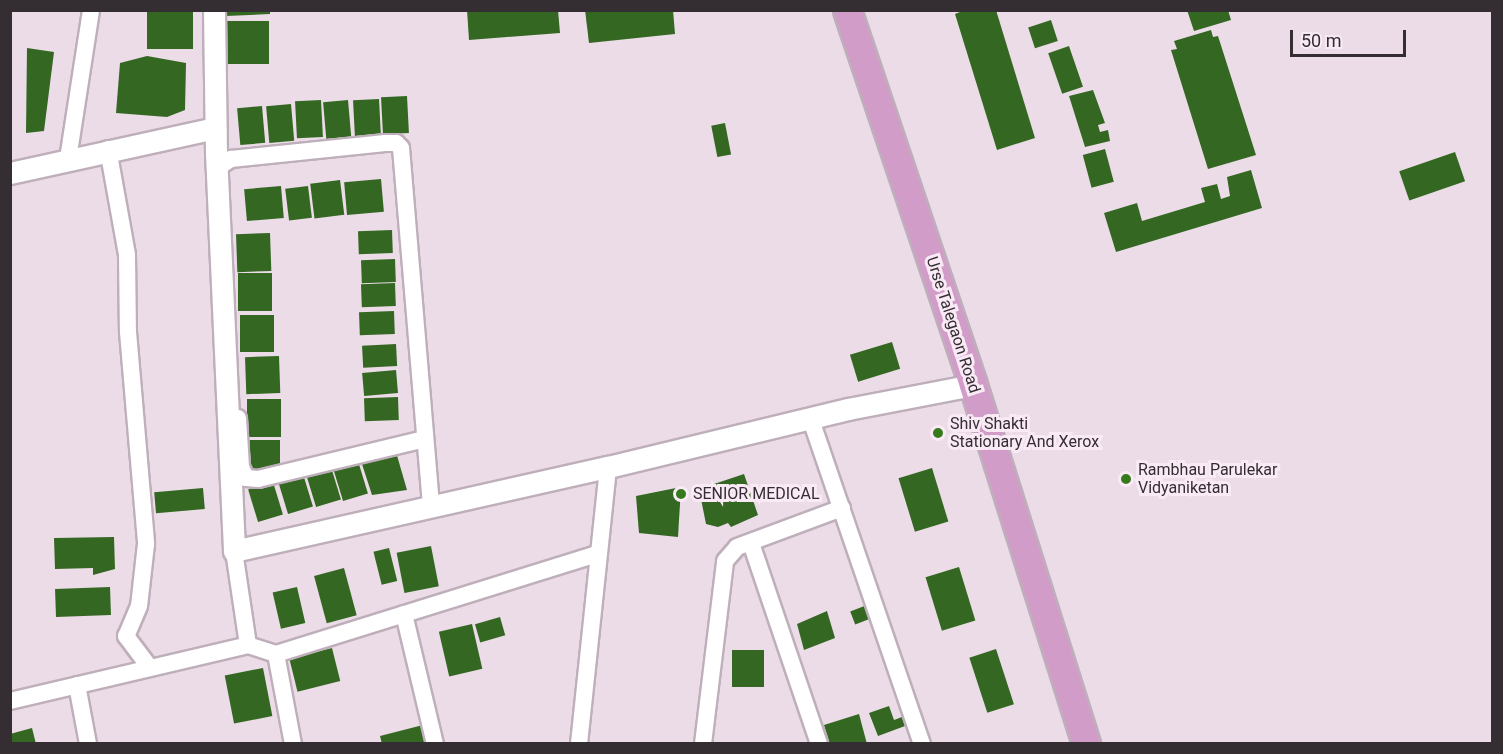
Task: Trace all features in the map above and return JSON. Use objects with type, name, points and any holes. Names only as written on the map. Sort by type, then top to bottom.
[{"type":"highway","name":"Urse Talegaon Road","points":[[847,10],[973,385],[1086,744]]},
{"type":"street","points":[[68,159],[91,10]]},
{"type":"street","points":[[214,10],[215,128],[234,551],[248,645]]},
{"type":"street","points":[[10,172],[108,149],[215,128]]},
{"type":"street","points":[[217,168],[231,159],[385,143],[396,143],[401,148],[431,505]]},
{"type":"street","points":[[108,149],[127,255],[128,332],[146,544],[139,606],[126,636],[149,666]]},
{"type":"street","points":[[226,242],[241,467],[246,478],[258,479],[425,438]]},
{"type":"street","points":[[234,551],[608,467],[810,417],[973,385]]},
{"type":"street","points":[[810,417],[922,744]]},
{"type":"street","points":[[579,744],[608,467]]},
{"type":"street","points":[[703,744],[725,561],[736,547],[842,508]]},
{"type":"street","points":[[752,543],[819,744]]},
{"type":"street","points":[[10,701],[149,666],[248,645],[276,654],[598,554]]},
{"type":"street","points":[[404,614],[435,744]]},
{"type":"street","points":[[276,654],[293,744]]},
{"type":"street","points":[[77,685],[88,744]]},
{"type":"building","points":[[147,10],[193,10],[193,49],[147,49]]},
{"type":"building","points":[[226,10],[270,10],[270,14],[226,16]]},
{"type":"building","points":[[467,10],[558,10],[560,33],[469,40]]},
{"type":"building","points":[[585,10],[673,10],[675,34],[589,43]]},
{"type":"building","points":[[965,10],[996,10],[1035,138],[997,150],[955,14]]},
{"type":"building","points":[[1187,10],[1228,10],[1231,20],[1194,31]]},
{"type":"building","points":[[1051,20],[1058,41],[1035,48],[1028,27]]},
{"type":"building","points":[[227,21],[269,21],[269,64],[227,64]]},
{"type":"building","points":[[1211,30],[1213,37],[1218,36],[1256,155],[1208,169],[1171,50],[1177,49],[1174,41]]},
{"type":"building","points":[[1069,46],[1083,87],[1062,94],[1048,53]]},
{"type":"building","points":[[27,48],[54,52],[44,131],[26,133]]},
{"type":"building","points":[[147,56],[186,63],[185,110],[167,117],[116,113],[120,63]]},
{"type":"building","points":[[1093,90],[1105,123],[1098,125],[1100,132],[1108,130],[1110,141],[1085,147],[1069,96]]},
{"type":"building","points":[[407,96],[409,133],[383,134],[381,97]]},
{"type":"building","points":[[379,99],[381,136],[355,137],[353,100]]},
{"type":"building","points":[[321,100],[323,137],[297,138],[295,101]]},
{"type":"building","points":[[348,100],[351,137],[326,139],[323,102]]},
{"type":"building","points":[[291,104],[294,141],[269,143],[266,106]]},
{"type":"building","points":[[262,106],[265,143],[240,145],[237,108]]},
{"type":"building","points":[[725,123],[731,154],[717,157],[711,126]]},
{"type":"building","points":[[1105,149],[1114,182],[1092,188],[1083,155]]},
{"type":"building","points":[[1455,152],[1465,181],[1409,201],[1399,171]]},
{"type":"building","points":[[1251,170],[1262,208],[1116,252],[1104,213],[1137,203],[1142,221],[1205,202],[1201,188],[1217,184],[1221,199],[1230,196],[1227,177]]},
{"type":"building","points":[[381,179],[384,212],[347,215],[344,182]]},
{"type":"building","points":[[340,180],[344,215],[314,218],[310,184]]},
{"type":"building","points":[[281,186],[284,218],[247,221],[244,189]]},
{"type":"building","points":[[308,186],[312,218],[289,221],[285,189]]},
{"type":"building","points":[[392,230],[393,253],[359,254],[358,231]]},
{"type":"building","points":[[270,233],[271,271],[237,272],[236,234]]},
{"type":"building","points":[[395,259],[396,282],[362,283],[361,260]]},
{"type":"building","points":[[238,273],[272,273],[272,311],[238,311]]},
{"type":"building","points":[[395,283],[396,306],[362,307],[361,284]]},
{"type":"building","points":[[394,311],[395,334],[360,335],[359,312]]},
{"type":"building","points":[[240,315],[274,315],[274,352],[240,352]]},
{"type":"building","points":[[892,342],[900,369],[858,382],[850,355]]},
{"type":"building","points":[[396,344],[397,366],[363,368],[362,346]]},
{"type":"building","points":[[279,356],[280,393],[246,394],[245,357]]},
{"type":"building","points":[[396,370],[398,393],[364,396],[362,373]]},
{"type":"building","points":[[398,397],[399,420],[365,421],[364,398]]},
{"type":"building","points":[[247,399],[281,399],[281,437],[247,437]]},
{"type":"building","points":[[246,440],[280,440],[280,469],[246,469]]},
{"type":"building","points":[[396,452],[407,490],[372,495],[361,461]]},
{"type":"building","points":[[358,461],[368,494],[343,501],[333,469]]},
{"type":"building","points":[[331,467],[341,500],[316,507],[306,475]]},
{"type":"building","points":[[932,468],[948,522],[915,532],[899,478]]},
{"type":"building","points":[[303,474],[313,507],[288,514],[278,482]]},
{"type":"building","points":[[744,474],[758,515],[731,527],[728,523],[718,527],[706,524],[699,489]]},
{"type":"building","points":[[273,482],[283,515],[258,522],[248,490]]},
{"type":"building","points":[[681,487],[678,537],[639,533],[636,496]]},
{"type":"building","points":[[203,488],[205,509],[156,513],[154,492]]},
{"type":"building","points":[[114,537],[115,569],[93,575],[93,568],[55,569],[54,538]]},
{"type":"building","points":[[431,546],[439,586],[404,593],[397,553]]},
{"type":"building","points":[[389,548],[397,581],[382,585],[373,552]]},
{"type":"building","points":[[959,567],[975,621],[942,631],[926,577]]},
{"type":"building","points":[[344,568],[357,615],[327,623],[314,576]]},
{"type":"building","points":[[110,587],[111,615],[56,617],[55,589]]},
{"type":"building","points":[[297,587],[305,623],[281,629],[273,593]]},
{"type":"building","points":[[867,605],[872,618],[855,625],[850,611]]},
{"type":"building","points":[[827,611],[835,638],[804,650],[797,624]]},
{"type":"building","points":[[500,617],[505,635],[480,642],[475,624]]},
{"type":"building","points":[[472,624],[482,669],[449,676],[439,632]]},
{"type":"building","points":[[332,648],[340,681],[298,692],[289,659]]},
{"type":"building","points":[[996,649],[1014,704],[987,713],[969,658]]},
{"type":"building","points":[[732,650],[764,650],[764,687],[732,687]]},
{"type":"building","points":[[263,668],[272,716],[234,724],[225,675]]},
{"type":"building","points":[[889,706],[894,720],[902,717],[905,726],[878,736],[869,713]]},
{"type":"building","points":[[859,714],[867,744],[830,744],[824,725]]},
{"type":"building","points":[[423,725],[428,744],[382,744],[380,736]]},
{"type":"building","points":[[32,728],[36,744],[10,744],[10,734]]},
{"type":"place","name":"Shiv Shakti Stationary And Xerox","points":[[938,433]]},
{"type":"place","name":"Rambhau Parulekar Vidyaniketan","points":[[1126,479]]},
{"type":"place","name":"SENIOR MEDICAL","points":[[681,494]]}]
